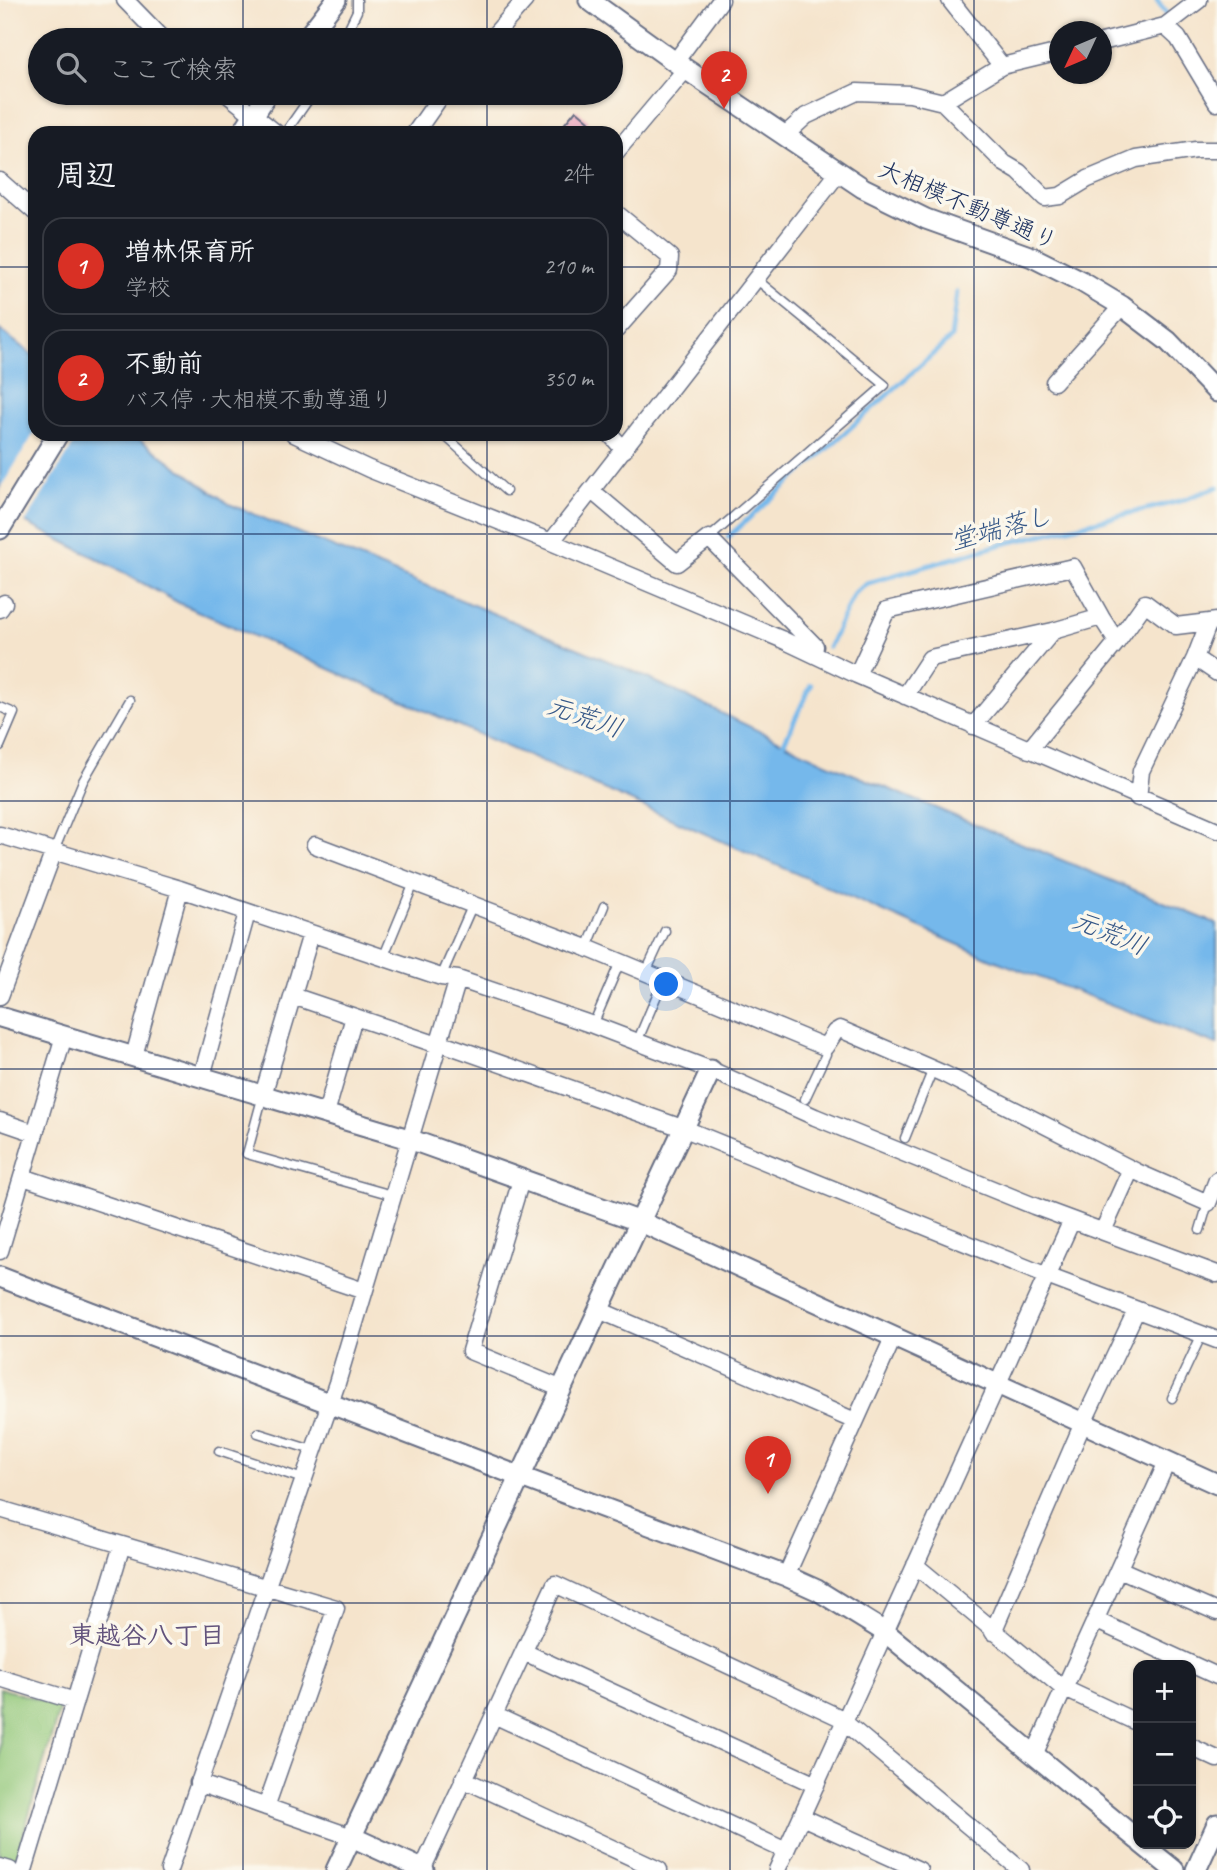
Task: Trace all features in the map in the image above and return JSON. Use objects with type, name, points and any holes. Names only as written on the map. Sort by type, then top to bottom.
[{"type":"street","points":[[125,0],[152,28]]},
{"type":"street","points":[[314,28],[336,0]]},
{"type":"street","points":[[501,28],[526,0]]},
{"type":"street","name":"大相模不動尊通り","points":[[589,0],[863,188],[926,219],[1032,257],[1122,306],[1168,341],[1217,391]]},
{"type":"street","points":[[623,143],[681,65],[721,0]]},
{"type":"street","points":[[950,0],[1002,66]]},
{"type":"street","points":[[1112,39],[1165,26],[1199,0]]},
{"type":"street","points":[[1165,26],[1178,38],[1217,103]]},
{"type":"street","points":[[943,102],[1002,66],[1049,54]]},
{"type":"street","points":[[785,135],[806,116],[857,92],[910,94],[943,102],[1004,163],[1019,172],[1045,198],[1059,196],[1136,159],[1196,150],[1217,150]]},
{"type":"street","points":[[242,105],[268,126]]},
{"type":"street","points":[[246,126],[260,105]]},
{"type":"street","points":[[420,126],[435,105]]},
{"type":"street","points":[[551,542],[839,173]]},
{"type":"street","points":[[0,181],[28,206]]},
{"type":"street","points":[[623,219],[670,257],[669,270],[623,322]]},
{"type":"street","points":[[1054,382],[1122,306]]},
{"type":"street","points":[[0,529],[54,441]]},
{"type":"street","points":[[309,441],[369,469],[551,542],[814,654],[1138,798],[1216,827]]},
{"type":"street","points":[[616,441],[624,450]]},
{"type":"street","points":[[592,491],[677,563],[709,538],[816,646],[814,654]]},
{"type":"street","points":[[857,675],[887,610],[1073,567],[1117,642]]},
{"type":"street","points":[[1029,750],[1117,642],[1145,603],[1176,625],[1213,622]]},
{"type":"street","points":[[905,696],[930,658],[1053,631],[1101,617]]},
{"type":"street","points":[[1138,798],[1140,771],[1213,622]]},
{"type":"street","points":[[972,726],[1053,631]]},
{"type":"street","points":[[1195,657],[1217,673]]},
{"type":"street","points":[[1119,789],[1140,771]]},
{"type":"street","points":[[0,835],[180,889],[593,1025],[711,1070],[825,1122],[1072,1220],[1217,1273]]},
{"type":"street","points":[[315,845],[587,948],[825,1047],[835,1032],[841,1029],[933,1069],[1131,1169],[1208,1203],[1217,1180]]},
{"type":"street","points":[[0,996],[54,851]]},
{"type":"street","points":[[134,1056],[180,889]]},
{"type":"street","points":[[202,1076],[247,913]]},
{"type":"street","points":[[263,1095],[311,934]]},
{"type":"street","points":[[169,1870],[329,1403],[458,979]]},
{"type":"street","points":[[293,996],[685,1129],[1047,1276],[1209,1337]]},
{"type":"street","points":[[0,1017],[409,1139],[641,1222],[1217,1484]]},
{"type":"street","points":[[326,1113],[354,1017]]},
{"type":"street","points":[[0,1251],[64,1036]]},
{"type":"street","points":[[336,1870],[711,1070]]},
{"type":"street","points":[[0,1121],[35,1133]]},
{"type":"street","points":[[1103,1231],[1131,1169]]},
{"type":"street","points":[[23,1177],[364,1291]]},
{"type":"street","points":[[521,1180],[470,1351],[562,1389]]},
{"type":"street","points":[[777,1870],[1072,1220]]},
{"type":"street","points":[[0,1277],[817,1590],[886,1632],[1133,1836]]},
{"type":"street","points":[[599,1310],[855,1421]]},
{"type":"street","points":[[993,1632],[1083,1423],[1136,1311]]},
{"type":"street","points":[[786,1576],[893,1338]]},
{"type":"street","points":[[1034,1755],[1167,1462]]},
{"type":"street","points":[[0,1509],[336,1608],[266,1807]]},
{"type":"street","points":[[24,1870],[122,1545]]},
{"type":"street","points":[[915,1565],[1063,1688],[1133,1721]]},
{"type":"street","points":[[1119,1569],[1217,1612]]},
{"type":"street","points":[[198,1783],[352,1837],[423,1870],[555,1584],[845,1721],[1021,1870]]},
{"type":"street","points":[[1095,1620],[1217,1676]]},
{"type":"street","points":[[524,1652],[816,1786]]},
{"type":"street","points":[[0,1678],[75,1701]]},
{"type":"street","points":[[494,1714],[786,1851]]},
{"type":"street","points":[[1196,1749],[1217,1759]]},
{"type":"street","points":[[463,1779],[659,1870]]},
{"type":"street","points":[[802,1817],[919,1870]]},
{"type":"street","points":[[1196,1870],[1217,1824]]},
{"type":"street","points":[[1148,1849],[1174,1870]]},
{"type":"street","points":[[994,1870],[1002,1853]]},
{"type":"street","points":[[0,1867],[10,1870]]},
{"type":"lane","points":[[349,28],[357,10],[357,0]]},
{"type":"lane","points":[[290,126],[305,105]]},
{"type":"lane","points":[[709,538],[884,385],[756,279]]},
{"type":"lane","points":[[451,441],[506,491]]},
{"type":"lane","points":[[54,851],[83,781],[130,700]]},
{"type":"lane","points":[[0,707],[14,713],[0,746]]},
{"type":"lane","points":[[383,958],[414,883]]},
{"type":"lane","points":[[441,977],[473,904]]},
{"type":"lane","points":[[587,948],[604,906]]},
{"type":"lane","points":[[646,972],[665,930]]},
{"type":"lane","points":[[593,1025],[620,962]]},
{"type":"lane","points":[[637,1042],[663,981]]},
{"type":"lane","points":[[805,1099],[826,1054],[826,1045]]},
{"type":"lane","points":[[905,1138],[933,1069]]},
{"type":"lane","points":[[263,1095],[247,1154],[392,1195]]},
{"type":"lane","points":[[1200,1230],[1208,1203]]},
{"type":"lane","points":[[1172,1398],[1209,1337]]},
{"type":"lane","points":[[258,1433],[312,1450]]},
{"type":"lane","points":[[219,1451],[303,1479]]},
{"type":"green space","points":[[0,1688],[60,1706],[15,1863],[0,1859]]},
{"type":"water","name":"元荒川","points":[[0,330],[28,352],[28,441],[142,441],[229,504],[635,672],[826,763],[1217,924],[1217,1045],[991,959],[179,603],[28,524],[0,503]]},
{"type":"pier","points":[[29,441],[76,441],[24,525],[0,507],[0,489]]},
{"type":"building","points":[[576,110],[589,121],[585,126],[563,126]]},
{"type":"waterway","points":[[1157,0],[1168,16]]},
{"type":"waterway","points":[[728,537],[951,338],[957,292]]},
{"type":"waterway","name":"堂端落し","points":[[829,647],[854,593],[868,583],[999,545],[1180,501],[1217,487]]},
{"type":"waterway","name":"堂端落し","points":[[781,749],[811,685]]},
{"type":"place","name":"不動前","points":[[724,109]]},
{"type":"place","name":"増林保育所","points":[[768,1494]]},
{"type":"district","name":"東越谷八丁目","points":[[147,1635]]}]
